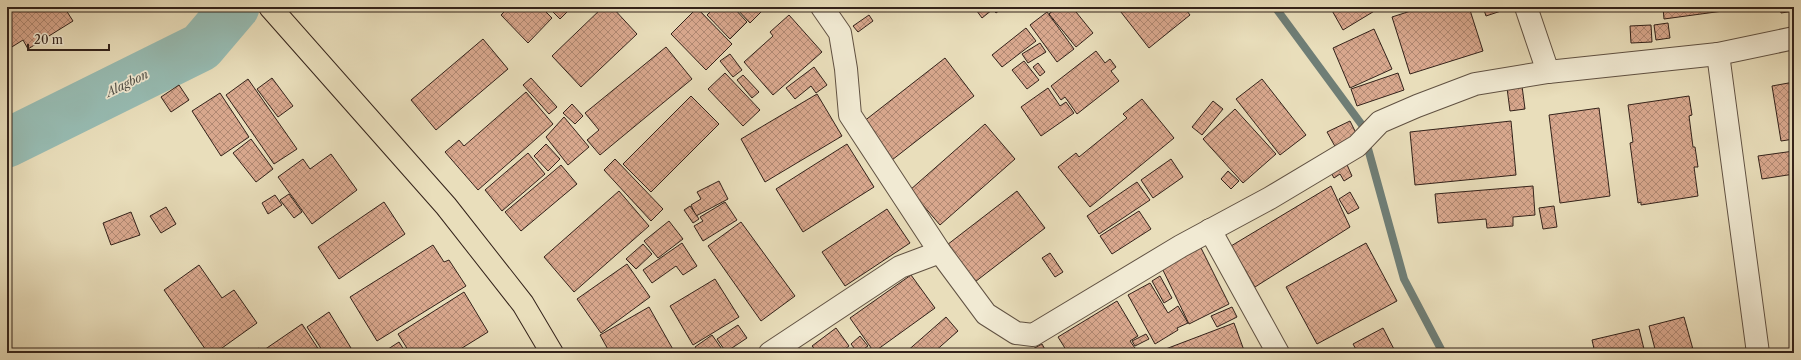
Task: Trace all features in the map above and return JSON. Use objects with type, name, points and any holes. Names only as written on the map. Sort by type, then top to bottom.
[{"type":"main road","points":[[275,14],[446,206],[523,304],[552,353]]},
{"type":"street","points":[[822,7],[840,33],[846,69],[850,115],[940,252],[986,314],[1016,333],[1033,335],[1210,230],[1270,198],[1357,146],[1380,122],[1475,84],[1548,72],[1718,54],[1794,38]]},
{"type":"street","points":[[1526,7],[1548,72]]},
{"type":"street","points":[[1718,54],[1758,353]]},
{"type":"street","points":[[1210,230],[1278,353]]},
{"type":"street","points":[[770,353],[900,267],[940,252]]},
{"type":"building","points":[[7,7],[64,7],[73,21],[28,49],[23,40],[7,50]]},
{"type":"building","points":[[509,7],[541,7],[552,18],[528,43],[501,15]]},
{"type":"building","points":[[548,7],[572,7],[560,19]]},
{"type":"building","points":[[603,7],[612,7],[637,34],[581,87],[552,56]]},
{"type":"building","points":[[715,7],[733,7],[747,22],[730,39],[707,15]]},
{"type":"building","points":[[735,7],[766,7],[750,23]]},
{"type":"building","points":[[974,7],[990,7],[992,10],[982,18]]},
{"type":"building","points":[[991,7],[1004,7],[996,13]]},
{"type":"building","points":[[1057,7],[1072,7],[1093,33],[1076,47],[1049,14]]},
{"type":"building","points":[[1117,7],[1184,7],[1190,15],[1149,48]]},
{"type":"building","points":[[1330,7],[1381,7],[1343,30]]},
{"type":"building","points":[[1423,7],[1469,7],[1483,51],[1410,74],[1392,17]]},
{"type":"building","points":[[1483,7],[1507,7],[1507,9],[1486,16]]},
{"type":"building","points":[[1663,7],[1722,7],[1723,11],[1664,19]]},
{"type":"building","points":[[1758,7],[1777,7],[1777,8],[1759,11]]},
{"type":"building","points":[[1780,7],[1794,7],[1794,11],[1781,13]]},
{"type":"building","points":[[697,8],[732,44],[706,70],[671,34]]},
{"type":"building","points":[[1047,12],[1074,49],[1057,62],[1030,25]]},
{"type":"building","points":[[789,15],[822,52],[773,95],[744,62],[773,36],[770,32]]},
{"type":"building","points":[[869,15],[873,21],[858,32],[853,26]]},
{"type":"building","points":[[1668,23],[1670,38],[1656,40],[1654,25]]},
{"type":"building","points":[[1651,25],[1652,42],[1631,43],[1630,26]]},
{"type":"building","points":[[1026,28],[1036,41],[1002,67],[992,55]]},
{"type":"building","points":[[1374,29],[1392,69],[1350,88],[1333,48]]},
{"type":"building","points":[[483,39],[508,69],[436,130],[411,100]]},
{"type":"building","points":[[1040,43],[1046,52],[1028,63],[1022,54]]},
{"type":"building","points":[[666,47],[692,79],[600,155],[587,140],[599,130],[585,113]]},
{"type":"building","points":[[1096,51],[1105,63],[1110,59],[1116,67],[1111,71],[1119,81],[1077,114],[1065,97],[1061,100],[1051,86]]},
{"type":"building","points":[[730,54],[742,70],[733,77],[720,61]]},
{"type":"building","points":[[945,58],[974,96],[892,160],[863,122]]},
{"type":"building","points":[[1024,61],[1039,80],[1027,89],[1012,70]]},
{"type":"building","points":[[1038,63],[1045,72],[1040,76],[1033,67]]},
{"type":"building","points":[[814,67],[827,85],[816,93],[811,86],[795,99],[786,88]]},
{"type":"building","points":[[725,73],[760,110],[743,126],[708,89]]},
{"type":"building","points":[[1398,73],[1404,90],[1357,106],[1351,89]]},
{"type":"building","points":[[743,75],[759,92],[752,98],[737,80]]},
{"type":"building","points":[[272,78],[293,106],[278,117],[257,89]]},
{"type":"building","points":[[531,78],[557,107],[549,114],[523,85]]},
{"type":"building","points":[[248,79],[297,149],[274,164],[226,95]]},
{"type":"building","points":[[1262,79],[1306,135],[1280,155],[1236,99]]},
{"type":"building","points":[[1794,82],[1794,139],[1781,141],[1772,86]]},
{"type":"building","points":[[179,85],[189,100],[171,112],[161,97]]},
{"type":"building","points":[[1522,86],[1525,109],[1510,111],[1507,88]]},
{"type":"building","points":[[1048,88],[1060,106],[1066,102],[1074,113],[1041,136],[1021,107]]},
{"type":"building","points":[[526,92],[553,124],[478,190],[445,152],[459,140],[464,146]]},
{"type":"building","points":[[220,93],[249,137],[221,156],[192,111]]},
{"type":"building","points":[[817,94],[842,136],[765,182],[741,139]]},
{"type":"building","points":[[691,96],[719,124],[651,192],[623,164]]},
{"type":"building","points":[[1689,96],[1692,115],[1689,116],[1693,147],[1695,147],[1698,167],[1694,167],[1698,196],[1641,205],[1641,202],[1638,203],[1630,143],[1633,142],[1628,105]]},
{"type":"building","points":[[1142,99],[1174,138],[1090,207],[1058,167],[1076,153],[1079,157],[1127,118],[1123,114]]},
{"type":"building","points":[[1213,101],[1223,109],[1202,135],[1192,127]]},
{"type":"building","points":[[572,104],[583,116],[575,124],[563,113]]},
{"type":"building","points":[[1599,108],[1610,196],[1560,203],[1549,115]]},
{"type":"building","points":[[1235,109],[1276,154],[1243,183],[1203,139]]},
{"type":"building","points":[[564,117],[589,147],[568,165],[546,137]]},
{"type":"building","points":[[1350,121],[1359,139],[1337,150],[1327,132]]},
{"type":"building","points":[[1511,121],[1516,175],[1415,185],[1410,132]]},
{"type":"building","points":[[985,124],[1015,159],[940,225],[910,190]]},
{"type":"building","points":[[251,139],[273,169],[256,182],[233,153]]},
{"type":"building","points":[[546,144],[560,159],[548,171],[534,156]]},
{"type":"building","points":[[847,144],[874,187],[803,232],[776,189]]},
{"type":"building","points":[[1794,151],[1794,174],[1762,179],[1758,156]]},
{"type":"building","points":[[528,153],[545,174],[502,211],[485,190]]},
{"type":"building","points":[[331,154],[357,190],[312,224],[278,177],[303,159],[310,169]]},
{"type":"building","points":[[1344,158],[1352,176],[1344,181],[1340,174],[1334,178],[1328,167]]},
{"type":"building","points":[[615,159],[663,209],[651,221],[604,170]]},
{"type":"building","points":[[1171,159],[1183,177],[1153,198],[1141,180]]},
{"type":"building","points":[[561,165],[577,184],[521,231],[505,212]]},
{"type":"building","points":[[1228,171],[1239,181],[1231,189],[1221,179]]},
{"type":"building","points":[[719,181],[728,199],[696,216],[691,205],[701,199],[697,192]]},
{"type":"building","points":[[1137,182],[1150,200],[1099,234],[1087,216]]},
{"type":"building","points":[[1331,186],[1350,227],[1255,287],[1231,246]]},
{"type":"building","points":[[1533,186],[1535,215],[1513,217],[1513,226],[1487,228],[1486,219],[1438,223],[1435,194]]},
{"type":"building","points":[[619,191],[649,226],[574,292],[544,257]]},
{"type":"building","points":[[1017,191],[1045,228],[971,285],[943,248]]},
{"type":"building","points":[[1350,192],[1359,208],[1348,214],[1339,199]]},
{"type":"building","points":[[289,194],[302,212],[294,218],[280,200]]},
{"type":"building","points":[[275,195],[282,205],[268,214],[262,203]]},
{"type":"building","points":[[384,202],[405,234],[339,279],[318,247]]},
{"type":"building","points":[[725,202],[737,220],[703,241],[694,226],[703,221],[700,217]]},
{"type":"building","points":[[690,206],[699,219],[693,223],[684,210]]},
{"type":"building","points":[[1554,206],[1557,227],[1543,229],[1539,208]]},
{"type":"building","points":[[166,207],[176,224],[161,233],[150,216]]},
{"type":"building","points":[[887,209],[910,243],[845,286],[822,252]]},
{"type":"building","points":[[1139,211],[1151,229],[1112,254],[1100,236]]},
{"type":"building","points":[[131,212],[140,235],[111,245],[103,223]]},
{"type":"building","points":[[669,221],[683,239],[658,258],[644,241]]},
{"type":"building","points":[[741,222],[795,296],[761,321],[708,246]]},
{"type":"building","points":[[682,243],[697,266],[683,275],[676,266],[652,283],[643,270]]},
{"type":"building","points":[[1366,243],[1397,301],[1317,344],[1286,287]]},
{"type":"building","points":[[643,244],[652,254],[636,269],[626,259]]},
{"type":"building","points":[[433,245],[444,262],[449,260],[466,286],[377,341],[350,297]]},
{"type":"building","points":[[1200,246],[1229,304],[1189,324],[1161,266]]},
{"type":"building","points":[[1050,253],[1063,272],[1055,277],[1042,258]]},
{"type":"building","points":[[627,264],[650,297],[601,333],[577,299]]},
{"type":"building","points":[[199,265],[222,298],[234,290],[257,323],[215,353],[208,353],[164,290]]},
{"type":"building","points":[[911,275],[935,308],[874,352],[850,318]]},
{"type":"building","points":[[1160,276],[1172,298],[1164,303],[1152,281]]},
{"type":"building","points":[[715,279],[739,317],[693,345],[670,306]]},
{"type":"building","points":[[1150,283],[1168,313],[1178,306],[1188,323],[1177,328],[1178,330],[1155,344],[1128,295]]},
{"type":"building","points":[[464,292],[488,332],[454,353],[410,353],[398,334]]},
{"type":"building","points":[[1117,301],[1138,336],[1130,341],[1135,348],[1127,353],[1068,353],[1058,337]]},
{"type":"building","points":[[649,307],[675,353],[610,353],[600,335]]},
{"type":"building","points":[[1232,307],[1237,317],[1217,327],[1211,316]]},
{"type":"building","points":[[329,312],[354,353],[324,353],[307,327]]},
{"type":"building","points":[[946,317],[958,331],[933,353],[905,353]]},
{"type":"building","points":[[1684,317],[1694,353],[1656,353],[1649,326]]},
{"type":"building","points":[[1234,323],[1245,353],[1164,353],[1163,350]]},
{"type":"building","points":[[302,324],[321,353],[252,353],[259,348],[261,352]]},
{"type":"building","points":[[738,325],[747,338],[726,352],[717,339]]},
{"type":"building","points":[[836,328],[849,346],[840,353],[818,353],[812,346]]},
{"type":"building","points":[[1383,328],[1396,353],[1358,353],[1353,344]]},
{"type":"building","points":[[1639,329],[1645,353],[1595,353],[1592,340]]},
{"type":"building","points":[[1146,334],[1149,339],[1135,346],[1132,341]]},
{"type":"building","points":[[712,335],[724,352],[699,353],[695,347]]},
{"type":"building","points":[[860,336],[868,346],[858,353],[851,344]]},
{"type":"building","points":[[399,342],[406,353],[382,353]]},
{"type":"building","points":[[1042,344],[1047,353],[1025,353]]},
{"type":"waterway","name":"Alagbon","points":[[7,143],[201,47],[235,7]]},
{"type":"waterway","points":[[1275,7],[1362,125]]},
{"type":"waterway","points":[[1367,145],[1404,279],[1443,353]]}]
